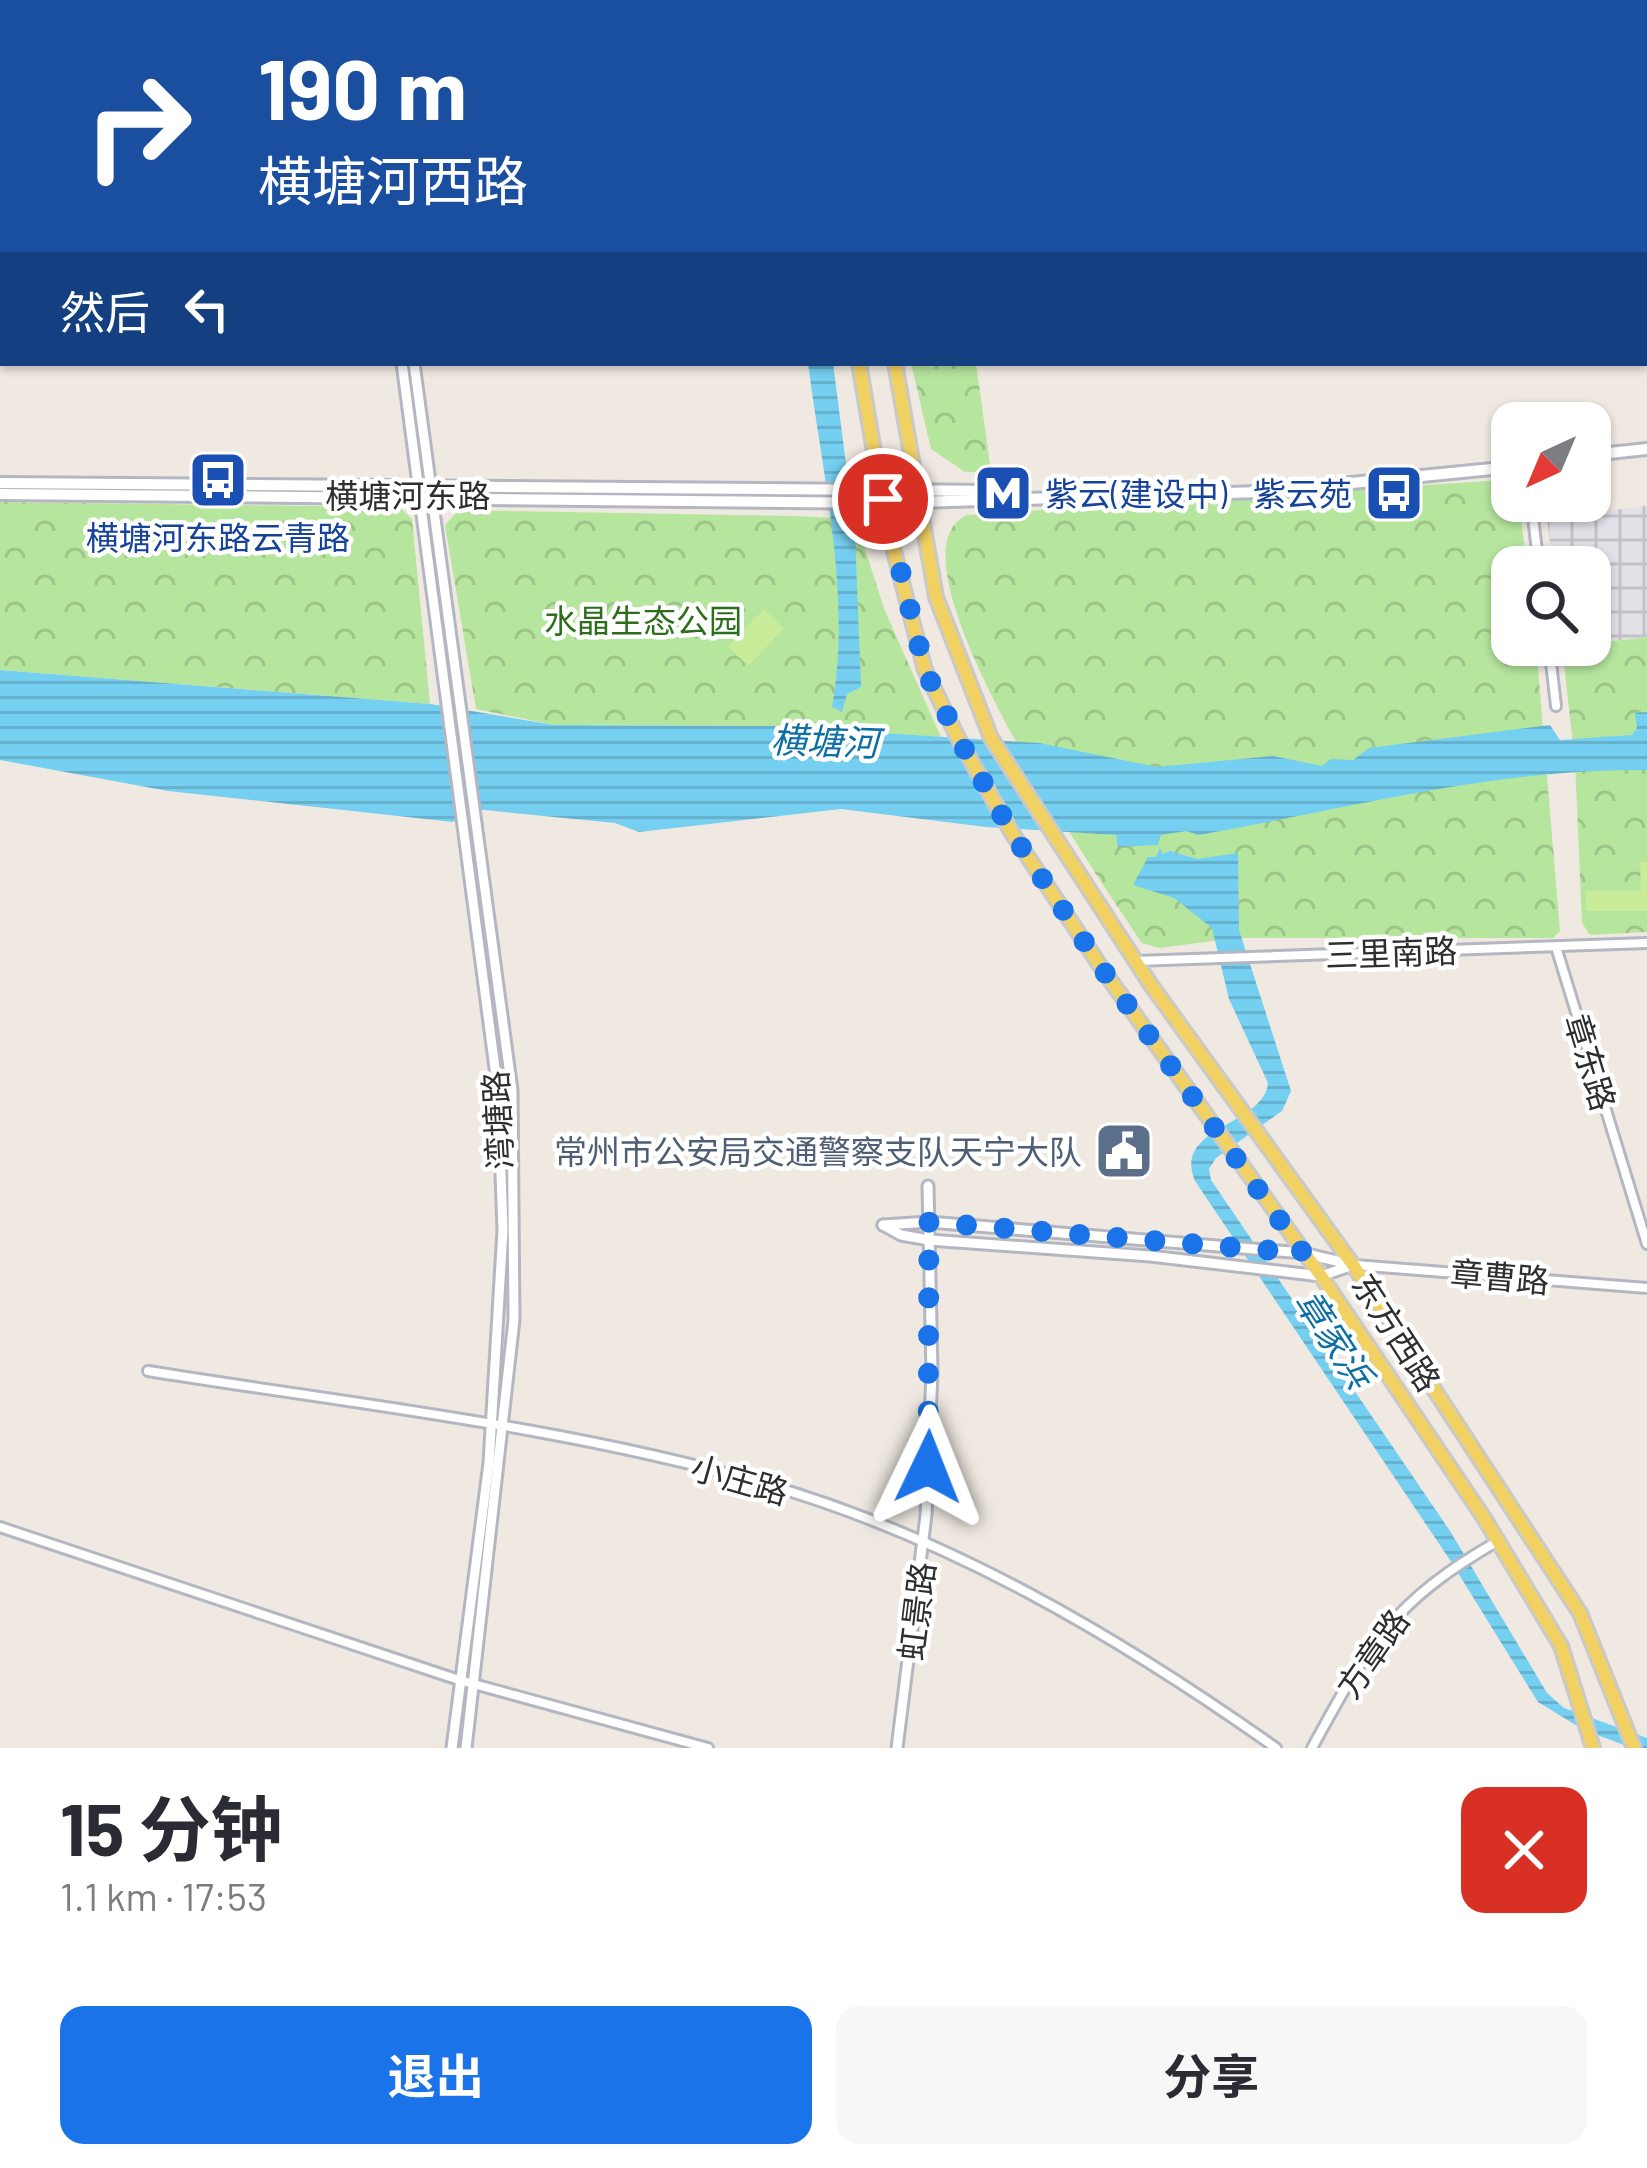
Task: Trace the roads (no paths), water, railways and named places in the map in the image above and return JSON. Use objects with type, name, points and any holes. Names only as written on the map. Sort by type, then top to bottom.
[{"type":"main road","points":[[860,366],[882,496],[1262,492],[1491,467]]},
{"type":"main road","points":[[896,366],[917,496]]},
{"type":"main road","points":[[1611,452],[1647,448]]},
{"type":"main road","name":"横塘河东路","points":[[0,483],[882,496]]},
{"type":"main road","name":"横塘河东路","points":[[0,494],[424,491]]},
{"type":"main road","name":"东方西路","points":[[882,496],[925,670],[1012,833],[1209,1125],[1321,1276],[1498,1541],[1561,1646],[1592,1746]]},
{"type":"main road","name":"东方西路","points":[[917,496],[937,597],[991,738],[1135,961],[1353,1265],[1580,1613],[1634,1748]]},
{"type":"street","points":[[403,366],[459,694],[512,1090],[514,1320],[506,1426],[466,1748]]},
{"type":"street","points":[[414,366],[424,491]]},
{"type":"street","name":"湾塘路","points":[[424,491],[444,695],[498,1091],[502,1230],[491,1425],[452,1748]]},
{"type":"street","points":[[1551,666],[1556,706]]},
{"type":"street","name":"三里南路","points":[[1135,961],[1647,943]]},
{"type":"street","name":"章东路","points":[[1556,947],[1647,1244]]},
{"type":"street","name":"虹景路","points":[[898,1748],[923,1544],[932,1372],[928,1186]]},
{"type":"street","points":[[929,1222],[1303,1253],[1353,1265],[1321,1276],[1247,1270],[1150,1256],[929,1240],[901,1235],[884,1225],[929,1222]]},
{"type":"street","name":"章曹路","points":[[1353,1265],[1647,1288]]},
{"type":"street","name":"小庄路","points":[[148,1371],[506,1426],[766,1484],[923,1544],[1093,1628],[1276,1748]]},
{"type":"street","points":[[0,1527],[461,1681],[709,1748]]},
{"type":"street","name":"方章路","points":[[1312,1748],[1377,1635],[1446,1571],[1498,1541]]},
{"type":"water","points":[[808,366],[833,366],[855,534],[861,687],[847,694],[842,712],[832,707],[839,622],[827,491]]},
{"type":"water","name":"横塘河","points":[[0,670],[430,704],[554,725],[775,726],[1039,743],[1157,767],[1273,756],[1322,766],[1331,759],[1353,760],[1369,748],[1550,725],[1560,740],[1632,735],[1637,728],[1635,713],[1647,712],[1647,770],[1479,783],[1199,835],[1186,831],[1161,835],[1158,845],[1118,847],[1116,835],[986,827],[841,809],[639,832],[615,823],[474,809],[453,822],[168,791],[0,760]]},
{"type":"water","points":[[1160,848],[1163,854],[1170,851],[1197,859],[1238,853],[1239,930],[1291,1091],[1282,1111],[1216,1158],[1209,1169],[1211,1180],[1450,1531],[1547,1693],[1564,1708],[1647,1738],[1647,1748],[1632,1748],[1584,1730],[1538,1702],[1450,1560],[1195,1181],[1191,1163],[1196,1149],[1252,1109],[1268,1083],[1229,999],[1212,928],[1174,898],[1133,885],[1148,857],[1156,857]]},
{"type":"place","name":"横塘河东路云青路","points":[[218,480]]},
{"type":"place","name":"紫云(建设中)","points":[[1003,493]]},
{"type":"place","name":"紫云苑","points":[[1394,493]]},
{"type":"place","name":"常州市公安局交通警察支队天宁大队","points":[[1124,1151]]},
{"type":"park label","name":"水晶生态公园","points":[[643,620]]},
{"type":"water label","name":"章家浜","points":[[1335,1338]]}]
